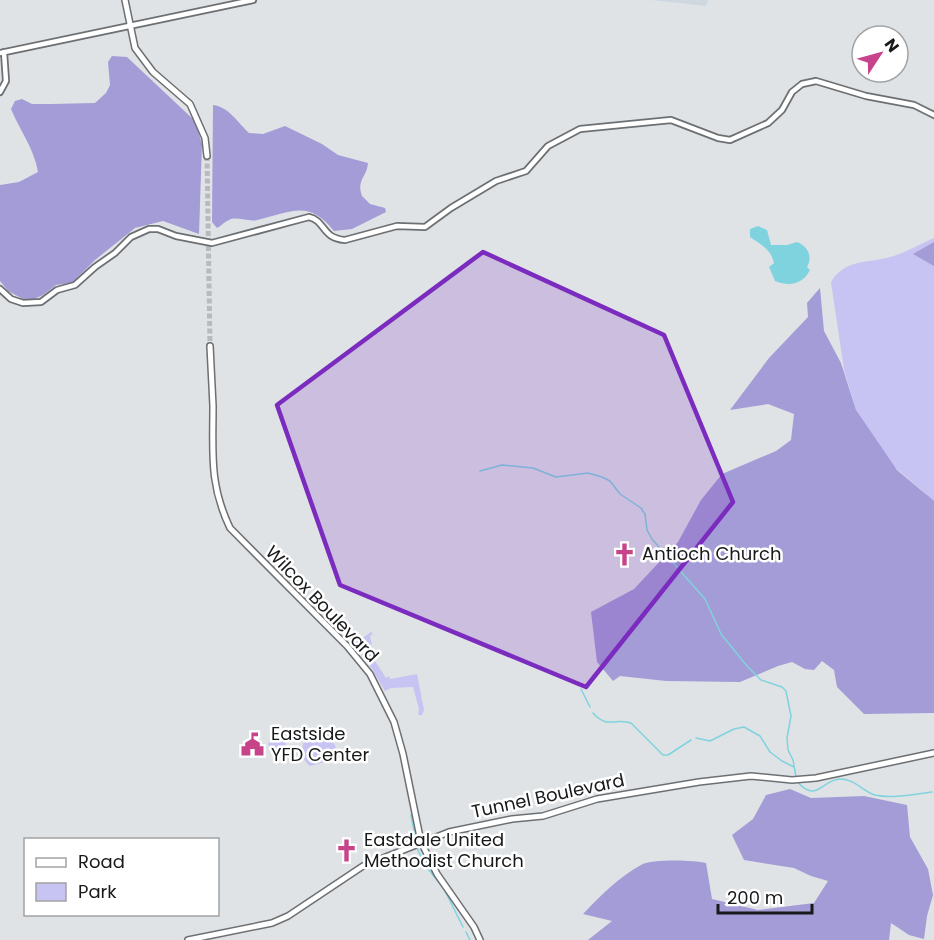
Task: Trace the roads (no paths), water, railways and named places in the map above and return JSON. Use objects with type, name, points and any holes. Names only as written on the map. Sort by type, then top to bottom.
[{"type":"main road","points":[[125,0],[135,48],[153,72],[182,95],[195,112],[205,138],[207,156]]},
{"type":"main road","name":"Wilcox Boulevard","points":[[210,346],[213,403],[212,474],[222,512],[230,528],[347,646],[370,674],[394,722],[421,842],[437,874],[474,927],[480,940]]},
{"type":"main road","name":"Tunnel Boulevard","points":[[188,940],[272,923],[288,916],[363,866],[449,832],[512,819],[543,816],[597,799],[751,776],[792,780],[816,778],[934,753]]},
{"type":"street","points":[[0,92],[6,81],[2,53],[253,0]]},
{"type":"street","points":[[0,289],[11,299],[23,303],[41,302],[57,290],[75,285],[131,237],[149,228],[212,243],[309,217],[314,218],[331,237],[337,240],[345,240],[397,226],[425,227],[451,208],[496,181],[526,171],[548,146],[580,129],[671,120],[718,138],[730,140],[768,123],[782,110],[792,92],[802,84],[816,81],[866,96],[914,105],[934,115]]},
{"type":"water","points":[[758,226],[767,230],[771,245],[787,245],[797,242],[807,249],[810,259],[807,267],[810,270],[804,278],[791,284],[775,281],[769,267],[774,263],[770,254],[765,247],[750,237],[750,229]]},
{"type":"waterway","points":[[480,471],[502,465],[533,468],[556,477],[588,473],[610,481],[620,494],[641,508],[652,539],[705,599],[721,634],[761,680],[782,687],[786,691],[791,716],[787,738],[788,750],[793,760],[796,777]]},
{"type":"waterway","points":[[581,689],[590,707]]},
{"type":"waterway","points":[[593,713],[603,721],[631,723],[663,755],[668,755],[691,740]]},
{"type":"waterway","points":[[696,738],[710,741],[734,729],[744,727],[760,736],[770,752],[794,767]]},
{"type":"waterway","points":[[797,781],[809,791],[815,791],[829,782],[841,779],[851,781],[875,795],[904,796],[932,792]]},
{"type":"waterway","points":[[411,815],[416,841]]},
{"type":"waterway","points":[[417,848],[425,865],[444,889],[463,927]]},
{"type":"waterway","points":[[466,932],[470,940]]},
{"type":"tunnel","points":[[207,156],[210,346]]},
{"type":"place","name":"Antioch Church","points":[[624,554]]},
{"type":"place","name":"Eastside YFD Center","points":[[253,744]]},
{"type":"place","name":"Eastdale United Methodist Church","points":[[346,850]]}]
